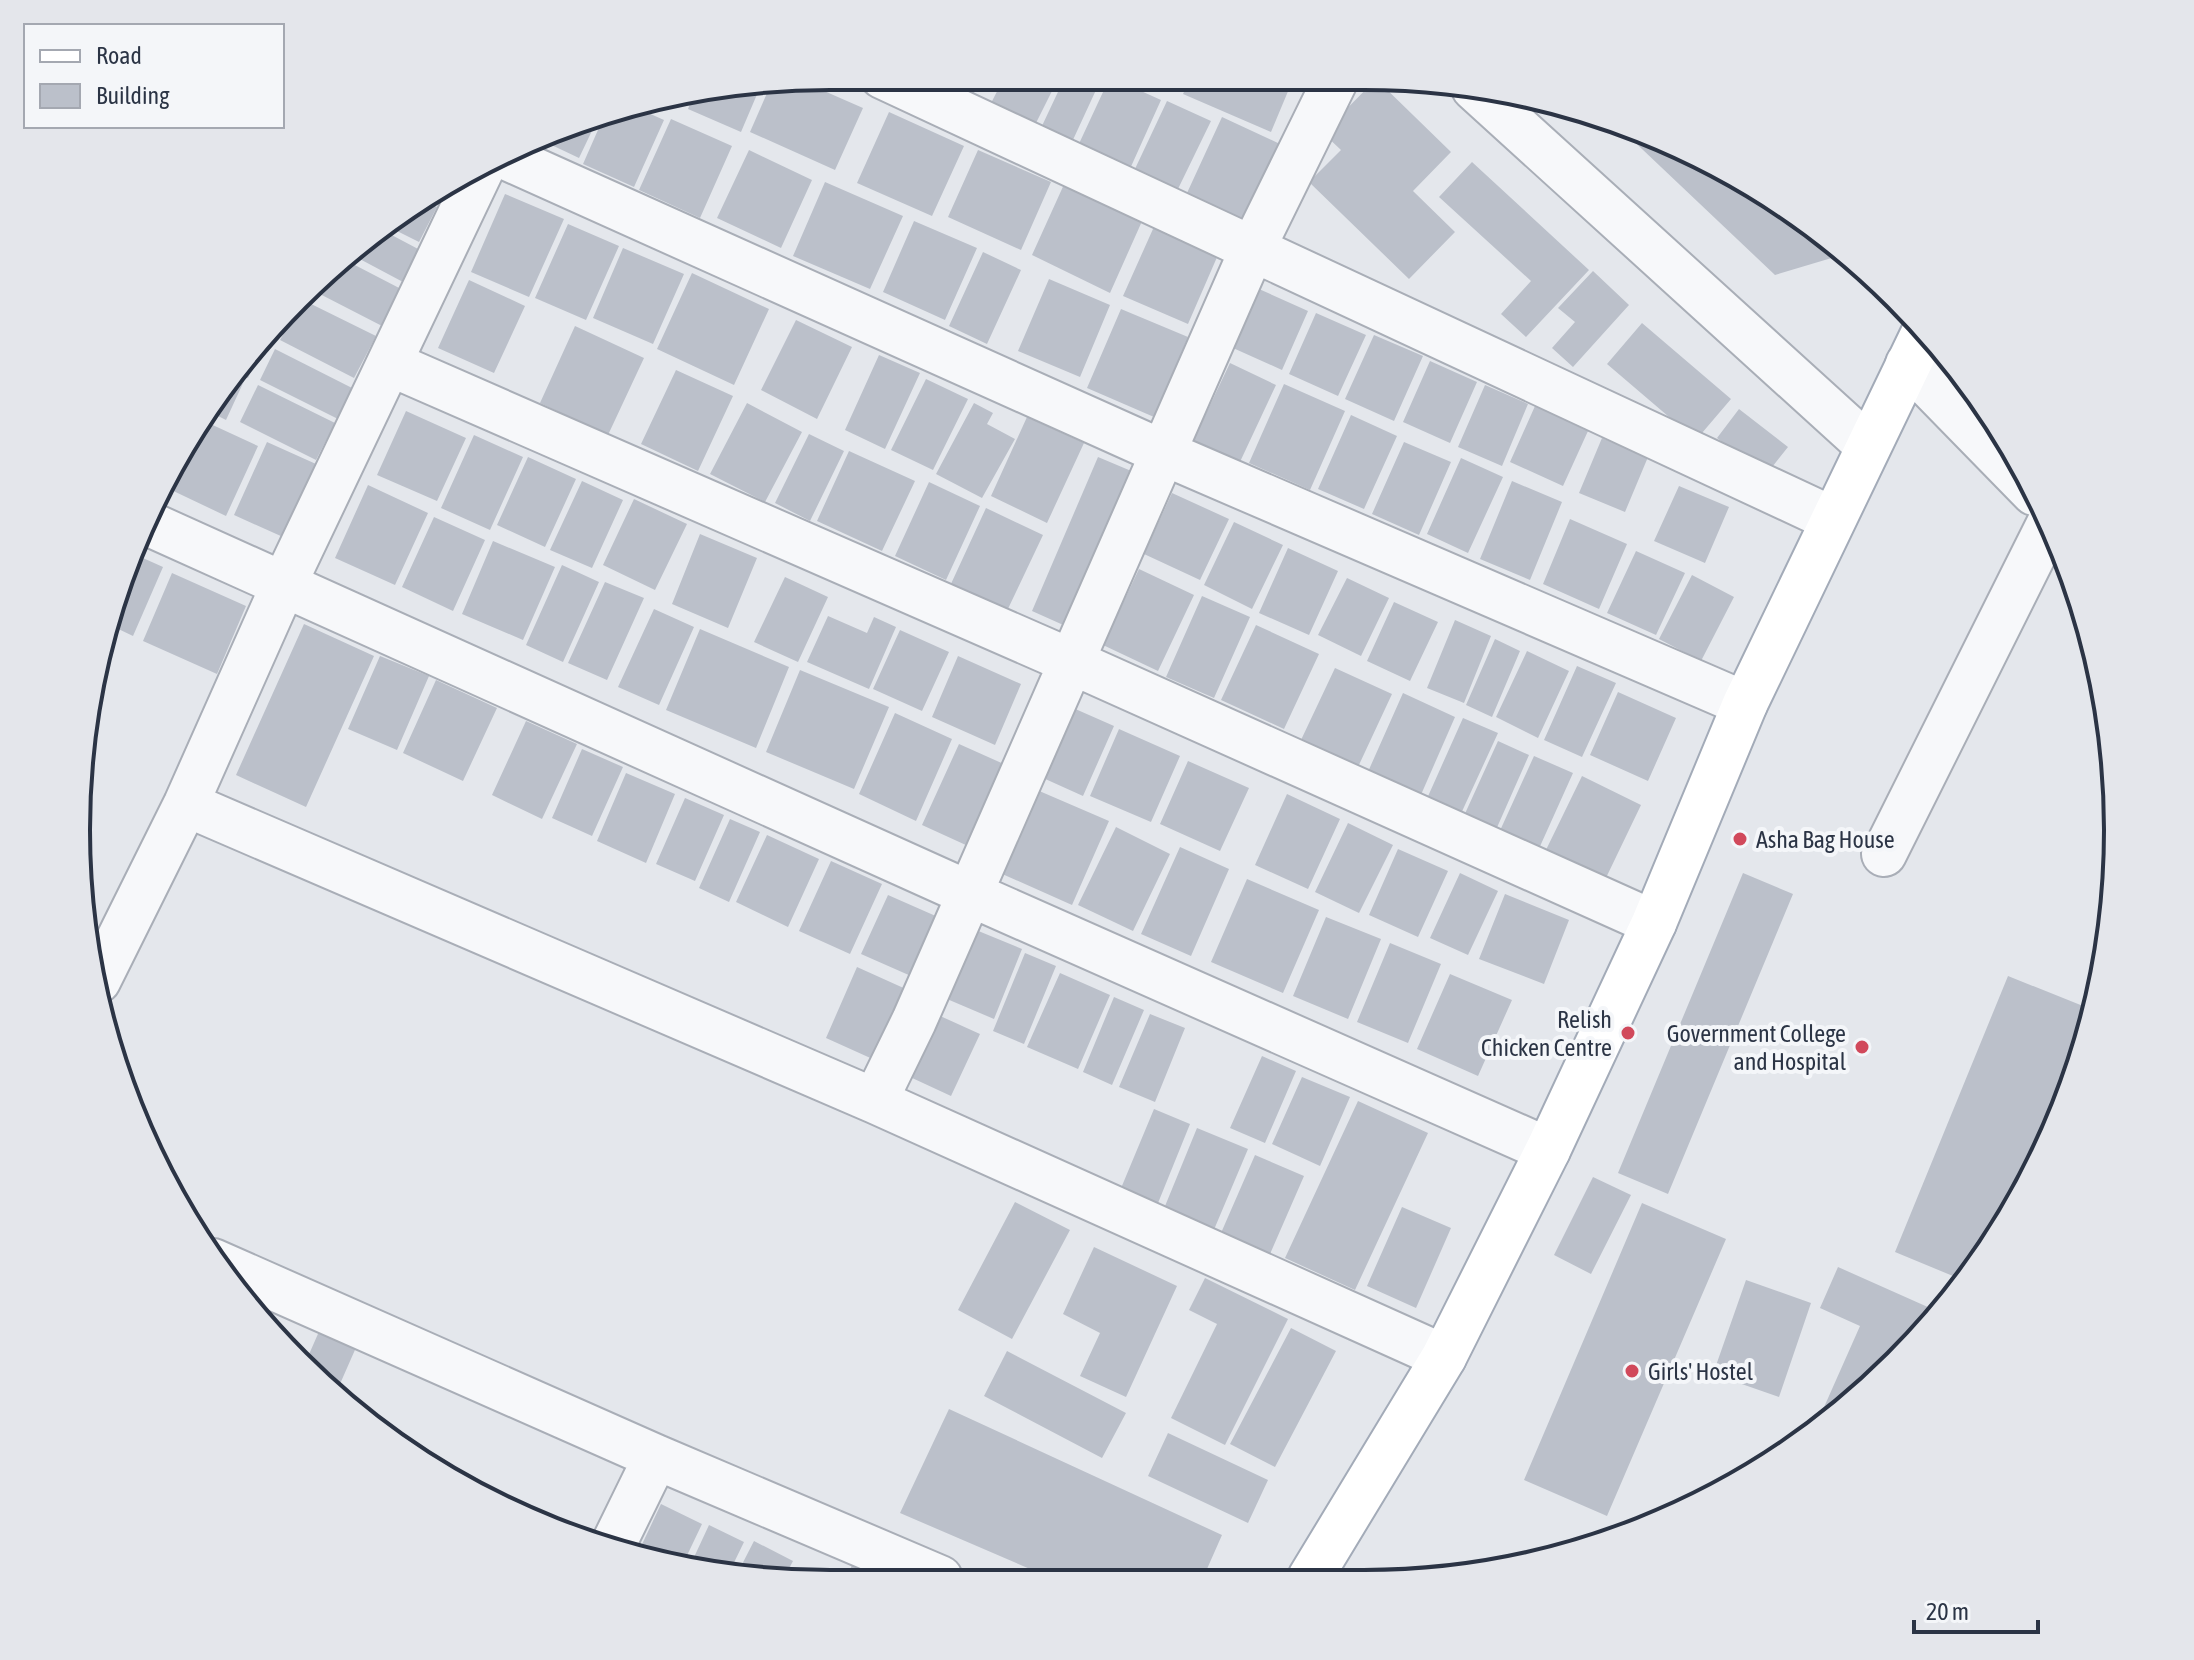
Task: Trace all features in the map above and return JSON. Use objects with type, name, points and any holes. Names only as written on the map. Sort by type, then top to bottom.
[{"type":"main road","points":[[1315,1570],[1444,1357],[1548,1150],[1654,923],[1745,704],[1867,445],[1917,347]]},
{"type":"street","points":[[912,90],[1832,519]]},
{"type":"street","points":[[875,1101],[914,1021],[1252,250],[1331,90]]},
{"type":"street","points":[[1488,101],[1867,445]]},
{"type":"street","points":[[514,161],[1164,453],[1745,704]]},
{"type":"street","points":[[103,970],[186,804],[284,584],[476,180]]},
{"type":"street","points":[[1917,347],[1995,445]]},
{"type":"street","points":[[391,364],[1070,661],[1654,923]]},
{"type":"street","points":[[155,527],[1548,1150]]},
{"type":"street","points":[[1884,854],[2043,536]]},
{"type":"street","points":[[186,804],[875,1101],[1444,1357]]},
{"type":"street","points":[[237,1272],[656,1457],[921,1570]]},
{"type":"street","points":[[616,1538],[656,1457]]},
{"type":"building","points":[[823,90],[863,108],[835,170],[750,132],[767,93]]},
{"type":"building","points":[[948,90],[975,90],[971,100]]},
{"type":"building","points":[[998,90],[1052,90],[1033,129],[989,107]]},
{"type":"building","points":[[1059,90],[1096,90],[1072,142],[1041,128]]},
{"type":"building","points":[[1104,90],[1139,90],[1161,100],[1129,171],[1077,148]]},
{"type":"building","points":[[1185,90],[1289,90],[1271,132],[1183,94]]},
{"type":"building","points":[[1365,90],[1388,91],[1451,152],[1413,191],[1455,232],[1409,279],[1309,182],[1341,150],[1323,133]]},
{"type":"building","points":[[757,94],[741,132],[688,109],[690,103]]},
{"type":"building","points":[[1167,101],[1211,121],[1177,191],[1134,171]]},
{"type":"building","points":[[889,112],[964,146],[932,216],[857,183]]},
{"type":"building","points":[[648,113],[664,120],[634,187],[583,164],[599,127]]},
{"type":"building","points":[[1222,117],[1280,144],[1246,220],[1187,193]]},
{"type":"building","points":[[671,119],[732,146],[700,218],[639,190]]},
{"type":"building","points":[[593,129],[579,158],[551,145]]},
{"type":"building","points":[[1633,141],[1734,189],[1832,258],[1775,275]]},
{"type":"building","points":[[749,150],[812,180],[781,248],[717,218]]},
{"type":"building","points":[[978,150],[1051,182],[1021,250],[948,217]]},
{"type":"building","points":[[1472,162],[1589,270],[1526,337],[1501,314],[1531,281],[1439,197]]},
{"type":"building","points":[[1066,180],[1143,219],[1110,293],[1032,255]]},
{"type":"building","points":[[825,182],[903,216],[870,289],[793,256]]},
{"type":"building","points":[[505,194],[564,219],[529,297],[471,272]]},
{"type":"building","points":[[434,205],[437,207],[419,242],[397,231]]},
{"type":"building","points":[[1157,220],[1221,248],[1188,324],[1123,296]]},
{"type":"building","points":[[914,221],[977,248],[945,320],[883,292]]},
{"type":"building","points":[[568,224],[619,246],[586,320],[535,298]]},
{"type":"building","points":[[391,235],[420,250],[403,282],[360,259]]},
{"type":"building","points":[[623,248],[684,274],[653,344],[593,318]]},
{"type":"building","points":[[983,252],[1021,270],[987,344],[949,326]]},
{"type":"building","points":[[354,264],[403,290],[384,327],[320,294]]},
{"type":"building","points":[[1593,271],[1629,305],[1573,367],[1552,348],[1575,322],[1558,308]]},
{"type":"building","points":[[692,273],[769,309],[734,385],[657,349]]},
{"type":"building","points":[[1049,279],[1110,305],[1080,377],[1018,351]]},
{"type":"building","points":[[469,280],[525,306],[494,373],[438,348]]},
{"type":"building","points":[[1259,289],[1308,311],[1282,370],[1233,348]]},
{"type":"building","points":[[311,304],[376,336],[354,378],[280,340]]},
{"type":"building","points":[[1121,309],[1188,337],[1154,417],[1087,388]]},
{"type":"building","points":[[1316,313],[1366,335],[1338,396],[1289,374]]},
{"type":"building","points":[[796,320],[852,347],[817,419],[761,390]]},
{"type":"building","points":[[1642,323],[1731,399],[1696,440],[1607,364]]},
{"type":"building","points":[[575,326],[644,358],[608,435],[540,403]]},
{"type":"building","points":[[1374,335],[1423,356],[1394,421],[1345,399]]},
{"type":"building","points":[[275,349],[358,391],[342,421],[260,380]]},
{"type":"building","points":[[879,355],[920,373],[885,449],[845,430]]},
{"type":"building","points":[[1430,361],[1477,382],[1450,443],[1403,422]]},
{"type":"building","points":[[1230,363],[1276,385],[1239,464],[1192,443]]},
{"type":"building","points":[[676,370],[733,396],[698,471],[641,444]]},
{"type":"building","points":[[926,379],[968,399],[933,470],[891,450]]},
{"type":"building","points":[[243,380],[244,381],[226,420],[217,416]]},
{"type":"building","points":[[1284,384],[1345,411],[1310,490],[1249,463]]},
{"type":"building","points":[[258,385],[335,423],[316,460],[240,422]]},
{"type":"building","points":[[1485,385],[1528,404],[1502,466],[1458,447]]},
{"type":"building","points":[[747,403],[802,432],[765,502],[710,474]]},
{"type":"building","points":[[974,403],[993,413],[987,424],[1015,439],[982,498],[936,474]]},
{"type":"building","points":[[1535,406],[1588,431],[1563,486],[1510,462]]},
{"type":"building","points":[[1739,409],[1788,447],[1765,476],[1717,438]]},
{"type":"building","points":[[406,411],[466,438],[437,501],[377,475]]},
{"type":"building","points":[[1351,415],[1397,436],[1364,509],[1318,489]]},
{"type":"building","points":[[1027,417],[1084,443],[1047,523],[991,496]]},
{"type":"building","points":[[212,424],[258,446],[226,516],[173,491]]},
{"type":"building","points":[[809,434],[844,451],[810,521],[775,503]]},
{"type":"building","points":[[474,435],[523,457],[490,530],[441,508]]},
{"type":"building","points":[[1602,438],[1648,457],[1625,512],[1579,493]]},
{"type":"building","points":[[267,442],[316,464],[283,537],[234,515]]},
{"type":"building","points":[[1404,442],[1451,462],[1419,535],[1372,514]]},
{"type":"building","points":[[849,451],[915,481],[882,551],[817,521]]},
{"type":"building","points":[[528,457],[576,479],[545,547],[497,525]]},
{"type":"building","points":[[1098,457],[1136,473],[1070,628],[1032,611]]},
{"type":"building","points":[[1461,458],[1503,477],[1468,553],[1427,534]]},
{"type":"building","points":[[582,481],[623,500],[592,568],[550,550]]},
{"type":"building","points":[[1512,481],[1562,502],[1530,580],[1480,559]]},
{"type":"building","points":[[929,482],[980,506],[946,580],[895,556]]},
{"type":"building","points":[[368,485],[428,513],[395,585],[335,558]]},
{"type":"building","points":[[1679,486],[1729,507],[1705,563],[1654,541]]},
{"type":"building","points":[[1172,493],[1229,519],[1200,580],[1144,554]]},
{"type":"building","points":[[634,499],[687,524],[655,590],[603,565]]},
{"type":"building","points":[[986,508],[1043,535],[1006,613],[950,586]]},
{"type":"building","points":[[434,517],[485,540],[453,611],[402,587]]},
{"type":"building","points":[[1570,519],[1627,544],[1599,609],[1543,584]]},
{"type":"building","points":[[1234,522],[1283,545],[1252,609],[1204,585]]},
{"type":"building","points":[[700,534],[757,558],[728,628],[672,604]]},
{"type":"building","points":[[493,541],[555,567],[523,640],[462,614]]},
{"type":"building","points":[[1288,548],[1338,571],[1309,635],[1259,613]]},
{"type":"building","points":[[1636,551],[1685,573],[1656,635],[1607,613]]},
{"type":"building","points":[[142,558],[163,567],[133,636],[118,629]]},
{"type":"building","points":[[562,565],[599,582],[563,662],[526,645]]},
{"type":"building","points":[[1139,569],[1194,595],[1158,671],[1103,645]]},
{"type":"building","points":[[172,573],[246,606],[217,674],[143,641]]},
{"type":"building","points":[[1692,575],[1734,597],[1701,661],[1659,639]]},
{"type":"building","points":[[785,577],[828,597],[798,662],[754,642]]},
{"type":"building","points":[[1347,578],[1389,598],[1361,656],[1318,635]]},
{"type":"building","points":[[605,582],[644,598],[607,680],[568,663]]},
{"type":"building","points":[[1202,596],[1250,617],[1214,698],[1166,677]]},
{"type":"building","points":[[1394,602],[1438,622],[1410,681],[1367,661]]},
{"type":"building","points":[[654,609],[694,627],[659,705],[618,687]]},
{"type":"building","points":[[828,616],[867,633],[874,617],[896,627],[869,689],[807,662]]},
{"type":"building","points":[[1455,620],[1491,636],[1464,703],[1427,688]]},
{"type":"building","points":[[304,624],[374,656],[306,807],[236,775]]},
{"type":"building","points":[[1256,625],[1319,654],[1284,729],[1221,700]]},
{"type":"building","points":[[700,629],[789,667],[756,748],[666,710]]},
{"type":"building","points":[[900,630],[949,652],[922,711],[873,689]]},
{"type":"building","points":[[1495,639],[1520,651],[1492,717],[1466,705]]},
{"type":"building","points":[[1527,651],[1569,671],[1538,738],[1496,717]]},
{"type":"building","points":[[380,656],[429,676],[397,750],[348,729]]},
{"type":"building","points":[[958,656],[1021,684],[995,745],[932,717]]},
{"type":"building","points":[[1577,666],[1616,683],[1582,757],[1544,740]]},
{"type":"building","points":[[1335,668],[1392,694],[1358,767],[1301,740]]},
{"type":"building","points":[[800,670],[889,707],[854,789],[766,752]]},
{"type":"building","points":[[436,680],[497,708],[463,781],[403,753]]},
{"type":"building","points":[[1618,692],[1676,718],[1648,781],[1590,755]]},
{"type":"building","points":[[1403,693],[1455,717],[1420,797],[1367,774]]},
{"type":"building","points":[[1064,704],[1114,726],[1083,796],[1032,773]]},
{"type":"building","points":[[895,713],[952,739],[916,821],[859,794]]},
{"type":"building","points":[[1463,718],[1498,733],[1459,818],[1425,803]]},
{"type":"building","points":[[526,721],[577,744],[542,819],[492,795]]},
{"type":"building","points":[[1119,729],[1180,756],[1151,822],[1090,796]]},
{"type":"building","points":[[1498,741],[1529,755],[1495,832],[1463,818]]},
{"type":"building","points":[[959,744],[1006,765],[968,846],[922,825]]},
{"type":"building","points":[[582,749],[623,767],[592,836],[552,818]]},
{"type":"building","points":[[1534,756],[1573,773],[1537,853],[1498,835]]},
{"type":"building","points":[[1188,761],[1249,788],[1220,851],[1160,824]]},
{"type":"building","points":[[626,773],[675,794],[646,863],[597,841]]},
{"type":"building","points":[[1582,776],[1641,805],[1604,882],[1544,854]]},
{"type":"building","points":[[1037,790],[1109,821],[1072,905],[1000,873]]},
{"type":"building","points":[[1287,794],[1340,819],[1308,889],[1255,865]]},
{"type":"building","points":[[685,798],[724,815],[695,881],[656,864]]},
{"type":"building","points":[[730,819],[760,832],[729,902],[699,888]]},
{"type":"building","points":[[1348,823],[1393,845],[1359,913],[1315,892]]},
{"type":"building","points":[[1116,827],[1170,854],[1133,931],[1078,905]]},
{"type":"building","points":[[767,835],[819,859],[788,927],[736,902]]},
{"type":"building","points":[[1180,847],[1229,869],[1191,956],[1141,934]]},
{"type":"building","points":[[1398,849],[1448,871],[1418,937],[1369,915]]},
{"type":"building","points":[[831,861],[882,884],[850,954],[799,931]]},
{"type":"building","points":[[1460,873],[1498,891],[1468,955],[1430,938]]},
{"type":"building","points":[[1743,873],[1793,894],[1668,1194],[1618,1173]]},
{"type":"building","points":[[1247,879],[1319,910],[1283,993],[1211,962]]},
{"type":"building","points":[[1505,894],[1569,920],[1544,984],[1479,959]]},
{"type":"building","points":[[888,895],[947,921],[920,980],[861,954]]},
{"type":"building","points":[[1326,917],[1381,939],[1348,1019],[1293,996]]},
{"type":"building","points":[[976,930],[1022,949],[994,1019],[947,999]]},
{"type":"building","points":[[1390,943],[1441,964],[1408,1043],[1357,1022]]},
{"type":"building","points":[[1025,953],[1056,966],[1024,1044],[993,1031]]},
{"type":"building","points":[[857,967],[908,990],[877,1061],[826,1038]]},
{"type":"building","points":[[1060,973],[1110,995],[1078,1069],[1027,1047]]},
{"type":"building","points":[[1450,974],[1512,1000],[1478,1076],[1417,1049]]},
{"type":"building","points":[[2008,976],[2083,1006],[2065,1068],[2028,1157],[2005,1200],[1954,1276],[1895,1252]]},
{"type":"building","points":[[1114,997],[1144,1010],[1112,1085],[1083,1072]]},
{"type":"building","points":[[1150,1014],[1185,1028],[1155,1102],[1119,1087]]},
{"type":"building","points":[[938,1015],[980,1034],[951,1096],[910,1077]]},
{"type":"building","points":[[1262,1056],[1296,1071],[1265,1143],[1230,1128]]},
{"type":"building","points":[[1302,1077],[1350,1097],[1320,1166],[1272,1144]]},
{"type":"building","points":[[1358,1101],[1428,1133],[1355,1290],[1285,1258]]},
{"type":"building","points":[[1154,1109],[1190,1124],[1156,1208],[1119,1193]]},
{"type":"building","points":[[1197,1128],[1248,1149],[1213,1232],[1163,1211]]},
{"type":"building","points":[[1255,1155],[1304,1176],[1270,1254],[1221,1233]]},
{"type":"building","points":[[1593,1177],[1631,1195],[1591,1274],[1554,1255]]},
{"type":"building","points":[[1015,1202],[1070,1230],[1012,1339],[958,1310]]},
{"type":"building","points":[[1642,1203],[1726,1239],[1607,1516],[1524,1480]]},
{"type":"building","points":[[1402,1207],[1451,1228],[1416,1308],[1367,1286]]},
{"type":"building","points":[[1094,1247],[1177,1286],[1126,1397],[1080,1376],[1100,1333],[1063,1314]]},
{"type":"building","points":[[1838,1267],[1929,1307],[1887,1353],[1823,1410],[1860,1326],[1820,1308]]},
{"type":"building","points":[[1205,1278],[1288,1319],[1225,1445],[1171,1418],[1217,1324],[1189,1310]]},
{"type":"building","points":[[1746,1280],[1811,1303],[1779,1397],[1713,1374]]},
{"type":"building","points":[[321,1327],[358,1343],[340,1384],[309,1355]]},
{"type":"building","points":[[1291,1328],[1336,1351],[1275,1467],[1230,1444]]},
{"type":"building","points":[[1007,1351],[1126,1413],[1102,1458],[984,1396]]},
{"type":"building","points":[[949,1409],[1222,1535],[1207,1570],[1032,1570],[900,1513]]},
{"type":"building","points":[[1168,1433],[1268,1480],[1248,1523],[1148,1476]]},
{"type":"building","points":[[661,1504],[702,1524],[687,1556],[641,1546]]},
{"type":"building","points":[[709,1525],[744,1542],[733,1564],[694,1557]]},
{"type":"building","points":[[754,1541],[793,1561],[789,1568],[742,1565]]},
{"type":"building","points":[[853,1563],[868,1570],[850,1570]]},
{"type":"place","name":"Asha Bag House","points":[[1740,839]]},
{"type":"place","name":"Relish Chicken Centre","points":[[1628,1033]]},
{"type":"place","name":"Government College and Hospital","points":[[1862,1047]]},
{"type":"place","name":"Girls' Hostel","points":[[1632,1371]]}]
